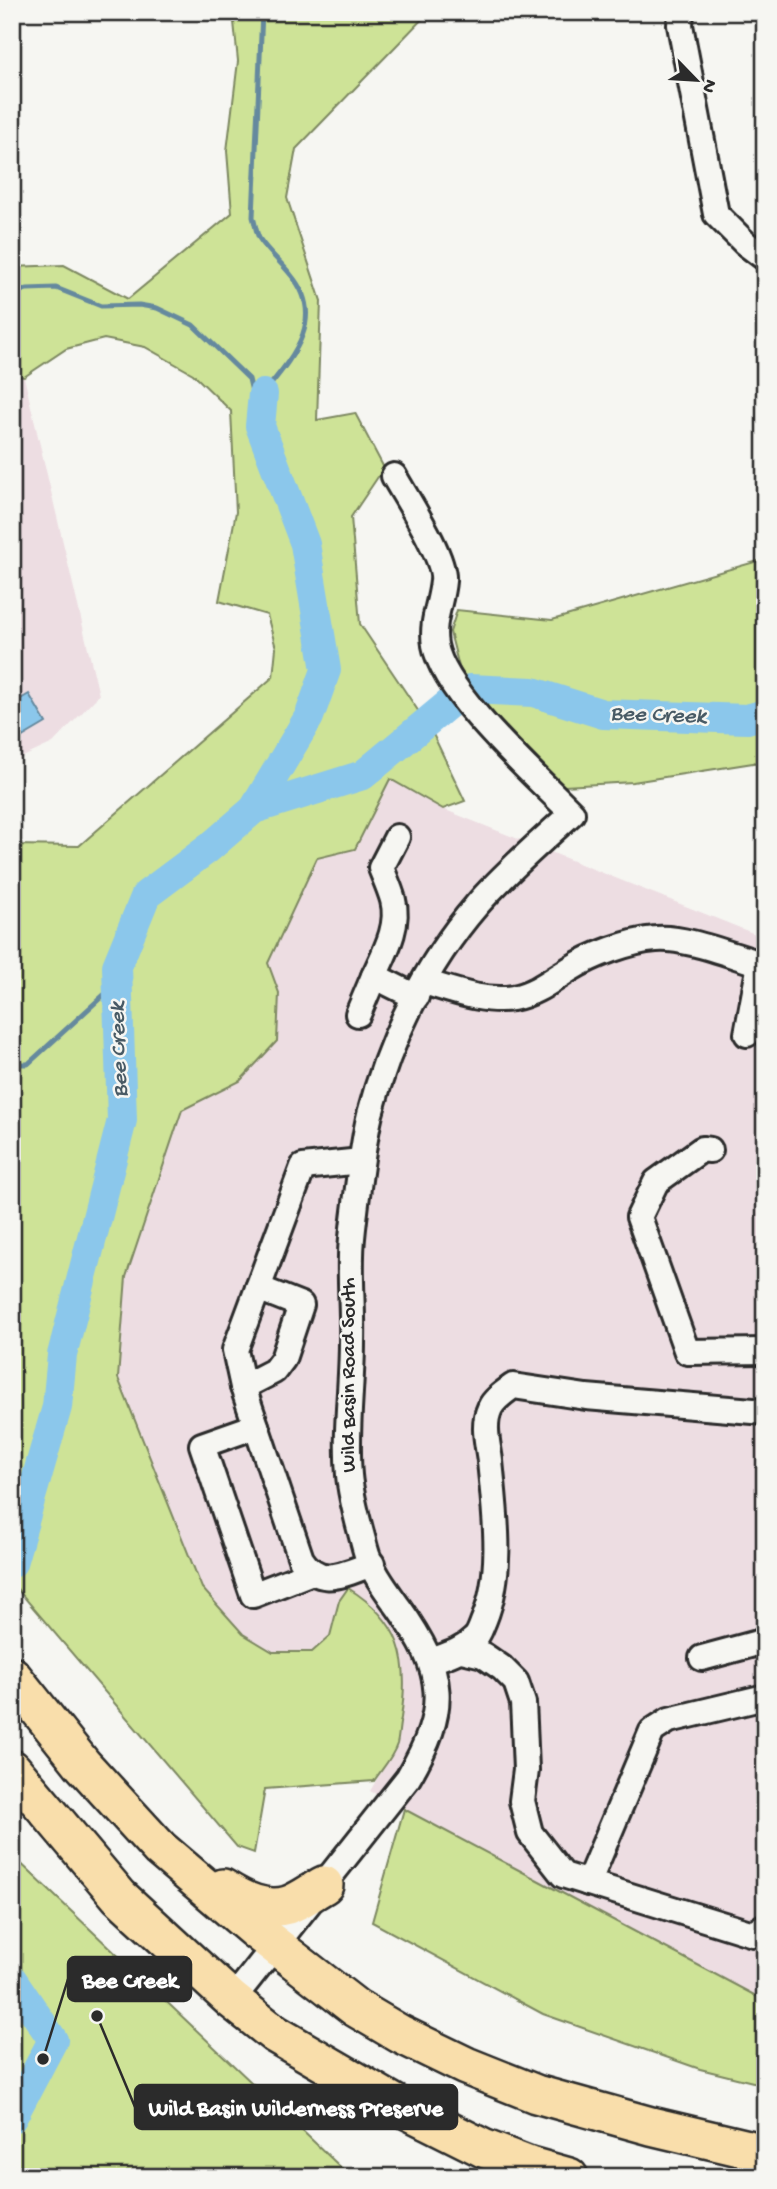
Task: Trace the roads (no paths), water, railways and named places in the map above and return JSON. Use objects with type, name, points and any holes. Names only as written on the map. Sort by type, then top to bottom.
[{"type":"highway","points":[[12,1676],[83,1765],[160,1849],[275,1945],[356,2008],[400,2034],[466,2066],[536,2094],[651,2126],[765,2153]]},
{"type":"highway","points":[[12,1769],[119,1896],[232,2000],[275,2034],[397,2105],[482,2148],[569,2177]]},
{"type":"highway","points":[[160,1849],[236,1896],[263,1907],[288,1905],[324,1885]]},
{"type":"street","points":[[681,12],[680,25],[716,214],[745,243],[765,258]]},
{"type":"street","name":"Wild Basin Road South","points":[[232,2000],[408,1778],[426,1747],[437,1708],[437,1683],[431,1661],[414,1629],[386,1590],[366,1552],[349,1477],[351,1254],[361,1161],[381,1077],[420,989],[441,952],[476,905],[572,813],[469,706],[442,665],[435,646],[434,627],[443,570],[394,476]]},
{"type":"street","points":[[358,1014],[387,947],[395,921],[393,900],[381,868],[397,837]]},
{"type":"street","points":[[374,976],[420,989],[480,997],[512,998],[541,988],[572,967],[612,949],[657,938],[702,945],[763,965],[747,1034]]},
{"type":"street","points":[[710,1150],[702,1149],[656,1182],[639,1217],[687,1352],[765,1351]]},
{"type":"street","points":[[361,1161],[303,1167],[234,1350],[243,1387],[301,1559],[312,1572],[329,1578],[372,1564]]},
{"type":"street","points":[[243,1387],[274,1371],[283,1359],[301,1305],[258,1288]]},
{"type":"street","points":[[431,1661],[462,1650],[477,1637],[495,1584],[494,1518],[485,1430],[490,1408],[498,1397],[513,1386],[586,1397],[765,1412]]},
{"type":"street","points":[[256,1426],[202,1445],[253,1595],[312,1572]]},
{"type":"street","points":[[702,1658],[765,1641]]},
{"type":"street","points":[[462,1650],[483,1655],[516,1682],[523,1703],[526,1770],[522,1801],[530,1833],[563,1875],[753,1934],[765,1926]]},
{"type":"street","points":[[588,1883],[652,1731],[669,1720],[765,1697]]},
{"type":"water","points":[[29,694],[46,723],[12,743],[12,704]]},
{"type":"waterway","points":[[262,12],[253,217],[259,238],[302,291],[306,307],[306,323],[294,353],[263,394]]},
{"type":"waterway","points":[[12,294],[27,289],[56,288],[101,306],[139,305],[157,308],[193,325],[249,379],[260,426]]},
{"type":"waterway","points":[[254,809],[309,717],[326,670],[305,544],[260,426],[263,394]]},
{"type":"waterway","name":"Bee Creek","points":[[470,689],[533,692],[603,714],[747,719],[765,714]]},
{"type":"waterway","name":"Bee Creek","points":[[12,1563],[57,1407],[62,1355],[122,1120],[117,966],[146,895],[209,848],[254,809],[363,775],[451,702]]},
{"type":"waterway","points":[[12,1064],[28,1064],[118,982]]},
{"type":"waterway","name":"Bee Creek","points":[[12,1979],[53,2040],[12,2118]]},
{"type":"place","name":"Wild Basin Wilderness Preserve","points":[[97,2016]]},
{"type":"place","name":"Bee Creek","points":[[43,2059]]}]
